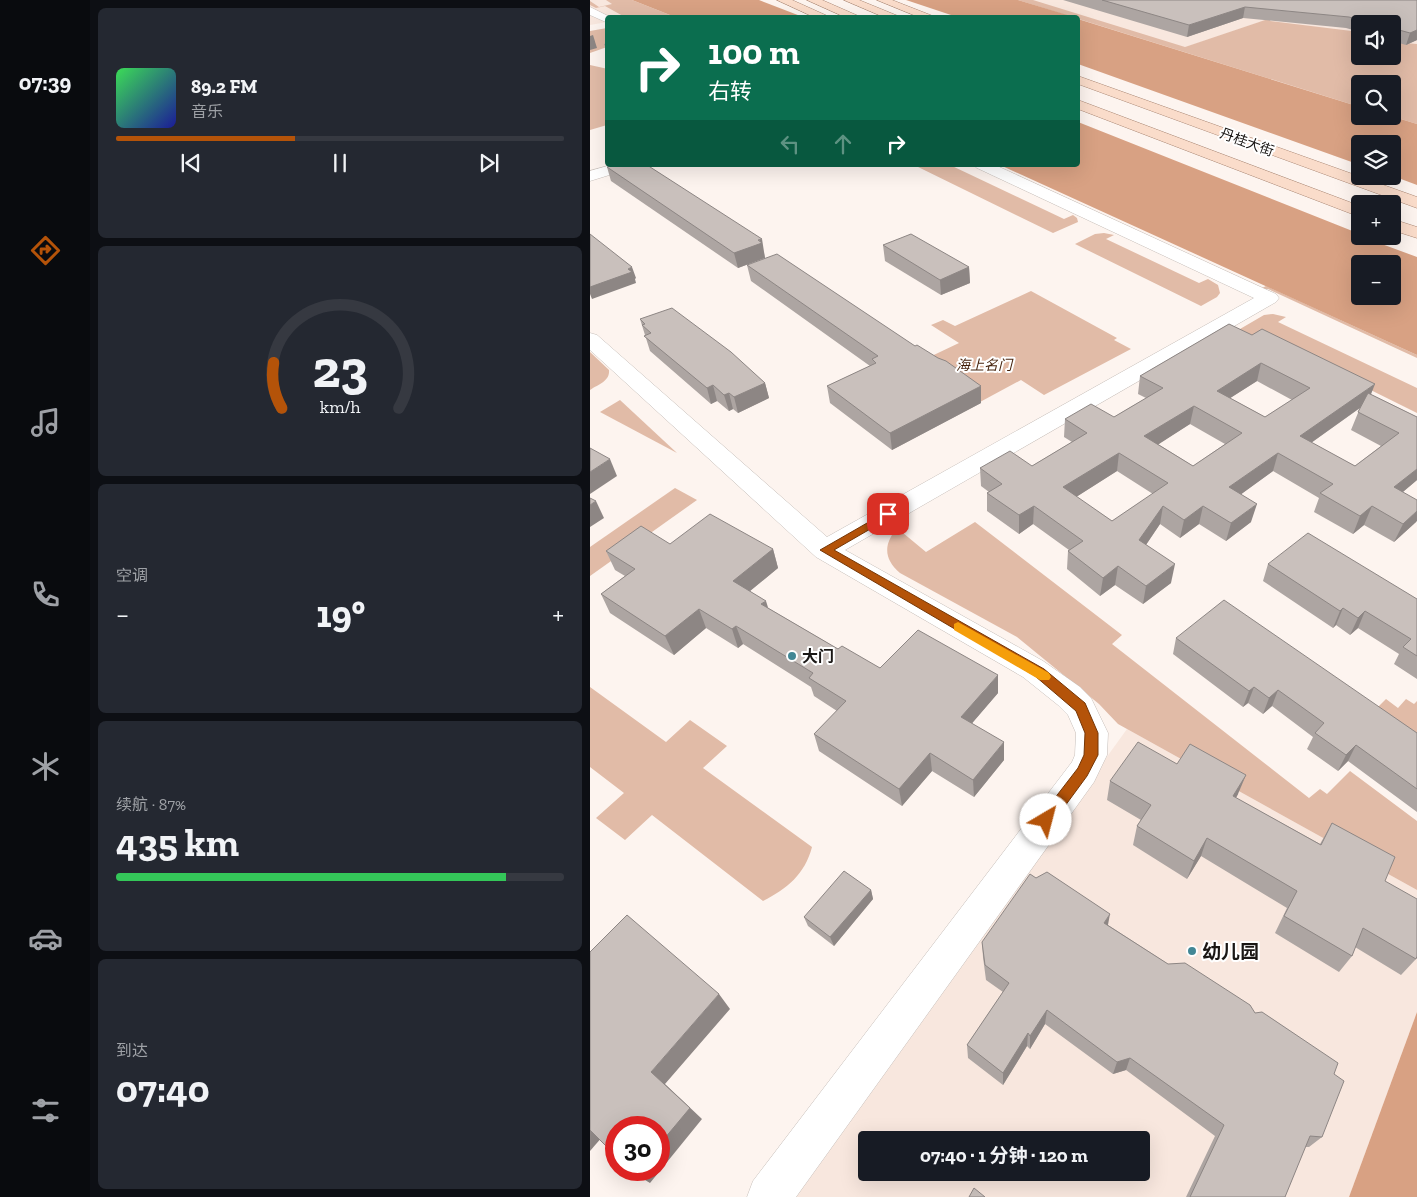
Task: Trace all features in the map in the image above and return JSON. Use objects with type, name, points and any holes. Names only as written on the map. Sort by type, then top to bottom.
[{"type":"main road","points":[[782,0],[820,15]]},
{"type":"main road","points":[[812,0],[850,15]]},
{"type":"main road","points":[[849,0],[890,15]]},
{"type":"main road","points":[[882,0],[924,15]]},
{"type":"main road","name":"丹桂大街","points":[[1080,81],[1417,203]]},
{"type":"main road","name":"丹桂大街","points":[[1080,105],[1351,209]]},
{"type":"main road","points":[[1401,227],[1417,233]]},
{"type":"street","points":[[590,10],[605,20]]},
{"type":"street","points":[[590,176],[620,167]]},
{"type":"street","points":[[825,550],[1269,298],[986,167]]},
{"type":"street","points":[[590,339],[825,550],[1040,673],[1080,707],[1088,720],[1092,744],[1091,755],[1083,772],[768,1197]]},
{"type":"shaded area","points":[[590,0],[632,0],[629,15],[605,15],[605,22],[590,25]]},
{"type":"shaded area","points":[[632,0],[759,0],[798,15],[670,15]]},
{"type":"shaded area","points":[[906,0],[1018,0],[1067,15],[951,15]]},
{"type":"shaded area","points":[[1018,0],[1417,0],[1417,44],[1401,43],[1401,15],[1351,15],[1351,38],[1260,22],[1177,50],[1080,19],[1080,15],[1066,15]]},
{"type":"shaded area","points":[[1080,20],[1351,104],[1351,125],[1401,125],[1401,119],[1417,124],[1417,185],[1401,179],[1401,135],[1351,135],[1351,162],[1080,65]]},
{"type":"shaded area","points":[[1080,123],[1351,230],[1351,245],[1384,245],[1417,257],[1417,355],[1004,167],[1080,167]]},
{"type":"shaded area","name":"幼儿园","points":[[1127,729],[1417,890],[1417,1012],[1349,1197],[789,1197]]},
{"type":"shaded area","points":[[1417,1012],[1417,1197],[1349,1197]]},
{"type":"green space","points":[[606,0],[632,0],[670,15],[621,15],[605,6],[596,8],[590,5],[590,1],[599,7],[612,4]]},
{"type":"green space","points":[[1018,0],[1033,0],[1185,47],[1271,18],[1270,21],[1351,31],[1351,65],[1401,65],[1401,43],[1417,44],[1417,124],[1401,119],[1401,75],[1351,75],[1351,104],[1080,19],[1080,15],[1066,15]]},
{"type":"green space","points":[[605,28],[605,48],[590,53],[590,31]]},
{"type":"green space","points":[[590,65],[605,68],[605,126],[590,130]]},
{"type":"green space","points":[[918,167],[954,167],[1064,219],[1073,215],[1077,218],[1078,222],[1053,233]]},
{"type":"green space","points":[[1095,234],[1114,235],[1106,239],[1199,283],[1208,279],[1218,285],[1220,293],[1217,297],[1201,306],[1075,244]]},
{"type":"green space","points":[[1266,286],[1417,355],[1417,358],[1268,289],[1260,289]]},
{"type":"green space","name":"海上名门","points":[[1031,291],[1117,338],[1114,340],[1131,349],[1044,395],[1021,380],[980,402],[919,362],[959,343],[931,325],[943,320],[955,326]]},
{"type":"green space","points":[[1273,314],[1286,317],[1278,322],[1417,388],[1417,413],[1278,344],[1228,336],[1264,315]]},
{"type":"green space","points":[[590,352],[609,370],[609,374],[606,380],[590,390]]},
{"type":"green space","points":[[620,400],[677,453],[600,412]]},
{"type":"green space","points":[[675,488],[697,500],[590,576],[590,547]]},
{"type":"green space","points":[[975,522],[1122,635],[1112,644],[1309,798],[1320,789],[1327,794],[1350,771],[1417,821],[1417,890],[1118,724],[1099,704],[1017,637],[900,573],[888,557],[889,540],[897,528],[926,552]]},
{"type":"green space","points":[[590,687],[666,742],[690,720],[727,746],[703,768],[812,847],[805,865],[794,880],[763,901],[652,815],[625,840],[596,818],[624,793],[590,767]]},
{"type":"green space","points":[[1386,699],[1398,708],[1406,699],[1414,704],[1417,701],[1417,748],[1370,715]]},
{"type":"building","points":[[1102,0],[1417,0],[1417,30],[1410,33],[1401,30],[1401,15],[1351,15],[1351,18],[1245,7],[1189,25]]},
{"type":"building","points":[[607,167],[650,167],[762,239],[758,240],[762,243],[734,253]]},
{"type":"building","points":[[590,234],[632,267],[628,269],[632,272],[590,287]]},
{"type":"building","points":[[911,234],[969,267],[940,280],[883,245]]},
{"type":"building","points":[[777,254],[915,346],[917,345],[946,361],[981,386],[890,433],[827,386],[876,363],[872,359],[878,356],[747,265]]},
{"type":"building","points":[[672,308],[731,352],[765,383],[734,397],[729,393],[724,395],[713,385],[707,388],[644,336],[651,333],[642,325],[645,324],[640,319]]},
{"type":"building","points":[[1229,324],[1252,335],[1262,329],[1375,384],[1300,436],[1355,466],[1399,433],[1358,412],[1368,393],[1417,417],[1417,469],[1394,487],[1417,500],[1417,511],[1403,524],[1372,506],[1360,516],[1320,493],[1333,484],[1278,453],[1229,487],[1257,504],[1231,523],[1203,506],[1184,520],[1163,506],[1139,540],[1175,564],[1146,586],[1118,566],[1103,578],[1068,551],[1083,541],[1034,506],[1019,515],[987,493],[1002,484],[980,468],[1010,451],[1032,466],[1087,433],[1065,419],[1091,404],[1114,417],[1163,388],[1140,376]],"holes":[[[1261,363],[1310,388],[1265,417],[1217,391]],[[1194,406],[1242,433],[1193,466],[1144,436]],[[1119,453],[1168,483],[1112,521],[1063,487]]]},
{"type":"building","points":[[590,448],[610,459],[590,472]]},
{"type":"building","points":[[590,498],[596,501],[590,505]]},
{"type":"building","points":[[710,514],[773,549],[733,581],[766,601],[761,604],[838,649],[842,646],[880,668],[918,630],[998,675],[961,717],[1004,742],[973,780],[930,753],[899,789],[814,734],[846,701],[809,678],[813,673],[736,626],[732,629],[699,609],[665,636],[601,594],[635,569],[606,551],[641,526],[670,544]]},
{"type":"building","points":[[1308,533],[1417,599],[1417,656],[1403,647],[1411,639],[1365,611],[1358,618],[1343,608],[1340,611],[1268,564]]},
{"type":"building","points":[[1224,600],[1417,733],[1417,789],[1356,745],[1346,755],[1315,733],[1324,723],[1278,690],[1269,698],[1254,687],[1249,691],[1176,638]]},
{"type":"building","points":[[1138,742],[1177,764],[1190,744],[1246,775],[1233,796],[1321,845],[1332,823],[1395,857],[1385,881],[1417,899],[1416,959],[1363,928],[1352,956],[1284,916],[1297,891],[1207,838],[1194,861],[1137,826],[1151,805],[1110,781]]},
{"type":"building","points":[[844,871],[871,890],[830,937],[804,917]]},
{"type":"building","points":[[1047,872],[1110,914],[1104,923],[1168,964],[1185,963],[1250,1005],[1255,1013],[1262,1012],[1338,1063],[1334,1074],[1344,1081],[1322,1137],[1310,1136],[1285,1197],[1190,1197],[1224,1125],[1130,1058],[1117,1062],[1047,1010],[1030,1036],[1028,1033],[1003,1073],[967,1045],[1009,983],[985,965],[982,942],[1030,874],[1036,878]]},
{"type":"building","points":[[627,915],[719,994],[651,1072],[690,1108],[670,1132],[670,1116],[605,1116],[605,1145],[590,1130],[590,952]]},
{"type":"building","points":[[974,1188],[985,1197],[969,1197]]},
{"type":"slow traffic","points":[[958,627],[1045,677]]},
{"type":"place","name":"大门","points":[[792,656]]},
{"type":"place","name":"幼儿园","points":[[1192,951]]},
{"type":"route","points":[[888,514],[825,550],[837,559],[1040,673],[1069,696],[1080,707],[1088,720],[1092,733],[1092,744],[1088,763],[1046,820]]}]
